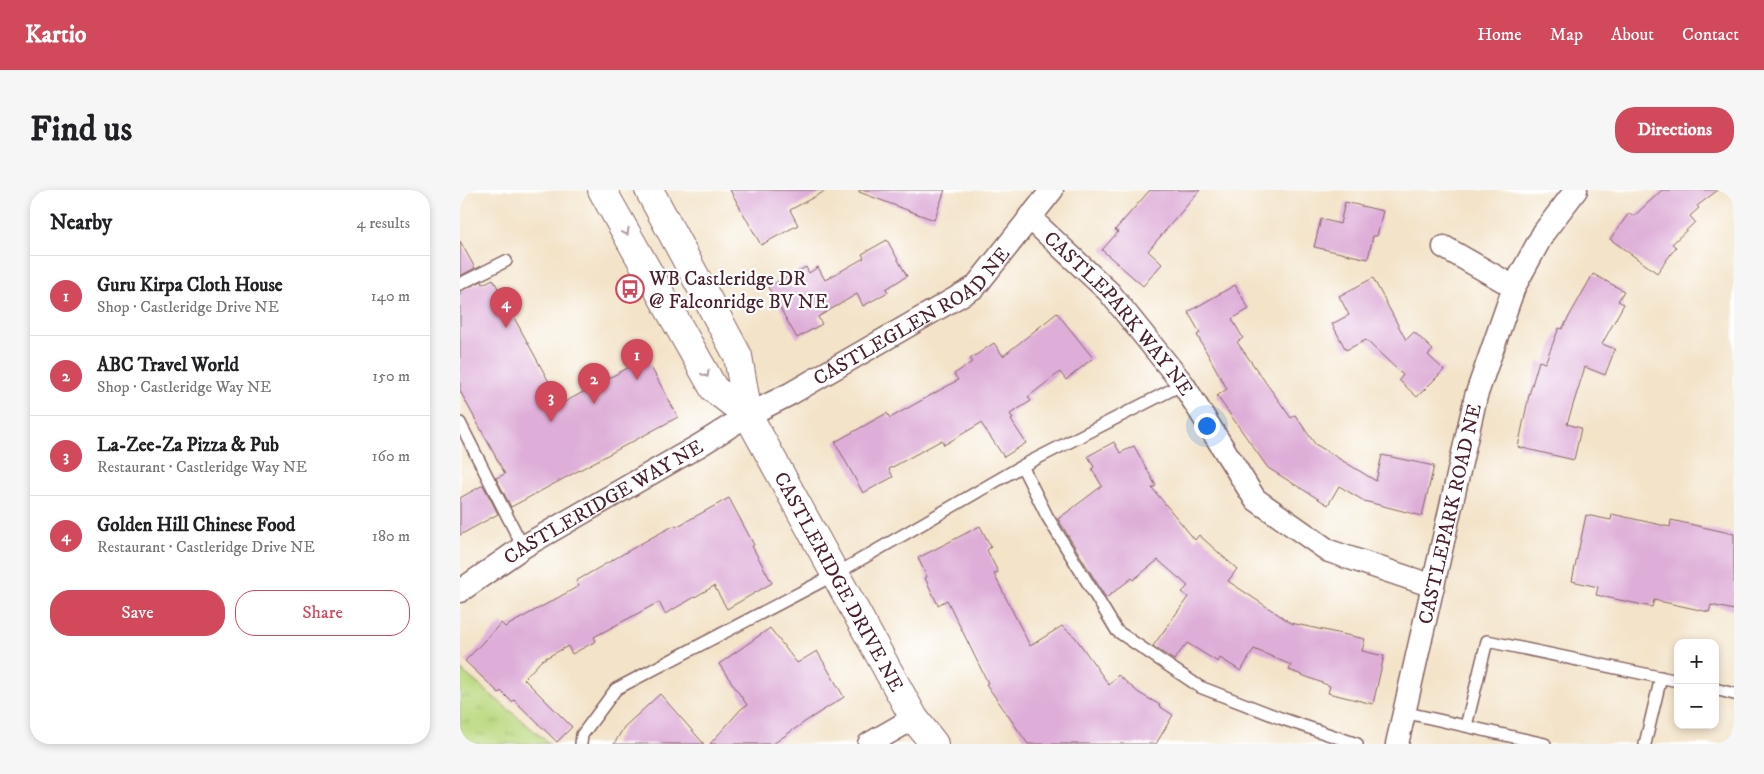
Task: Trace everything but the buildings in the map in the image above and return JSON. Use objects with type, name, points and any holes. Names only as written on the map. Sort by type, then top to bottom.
[{"type":"street","name":"CASTLERIDGE DRIVE NE","points":[[602,190],[714,389],[748,415]]},
{"type":"street","name":"CASTLERIDGE DRIVE NE","points":[[649,190],[738,356],[748,415],[914,718],[934,744]]},
{"type":"street","name":"CASTLEGLEN ROAD NE","points":[[748,415],[790,394],[975,286],[1052,190]]},
{"type":"street","name":"CASTLEPARK ROAD NE","points":[[1396,744],[1476,396],[1514,286],[1544,232],[1576,190]]},
{"type":"street","name":"CASTLEPARK WAY NE","points":[[1029,217],[1109,292],[1183,384],[1255,499],[1329,550],[1433,586]]},
{"type":"street","points":[[1444,247],[1514,286]]},
{"type":"street","name":"CASTLERIDGE WAY NE","points":[[460,591],[522,547],[700,445],[748,415]]},
{"type":"street","points":[[869,744],[914,718]]},
{"type":"lane","points":[[460,284],[506,261]]},
{"type":"lane","points":[[581,744],[582,735],[616,689],[834,575],[1022,466],[1183,384]]},
{"type":"lane","points":[[460,423],[522,547]]},
{"type":"lane","points":[[1022,466],[1047,516],[1117,631],[1200,687],[1280,718],[1358,744]]},
{"type":"lane","points":[[1466,726],[1487,641],[1674,680]]},
{"type":"lane","points":[[1645,744],[1661,677]]},
{"type":"lane","points":[[1719,690],[1734,694]]},
{"type":"lane","points":[[1403,712],[1545,744]]},
{"type":"green space","points":[[460,669],[550,744],[460,744]]},
{"type":"place","name":"WB Castleridge DR @ Falconridge BV NE","points":[[630,289]]},
{"type":"place","name":"Golden Hill Chinese Food","points":[[506,328]]},
{"type":"place","name":"Guru Kirpa Cloth House","points":[[637,380]]},
{"type":"place","name":"ABC Travel World","points":[[594,404]]},
{"type":"place","name":"La-Zee-Za Pizza & Pub","points":[[551,422]]}]
